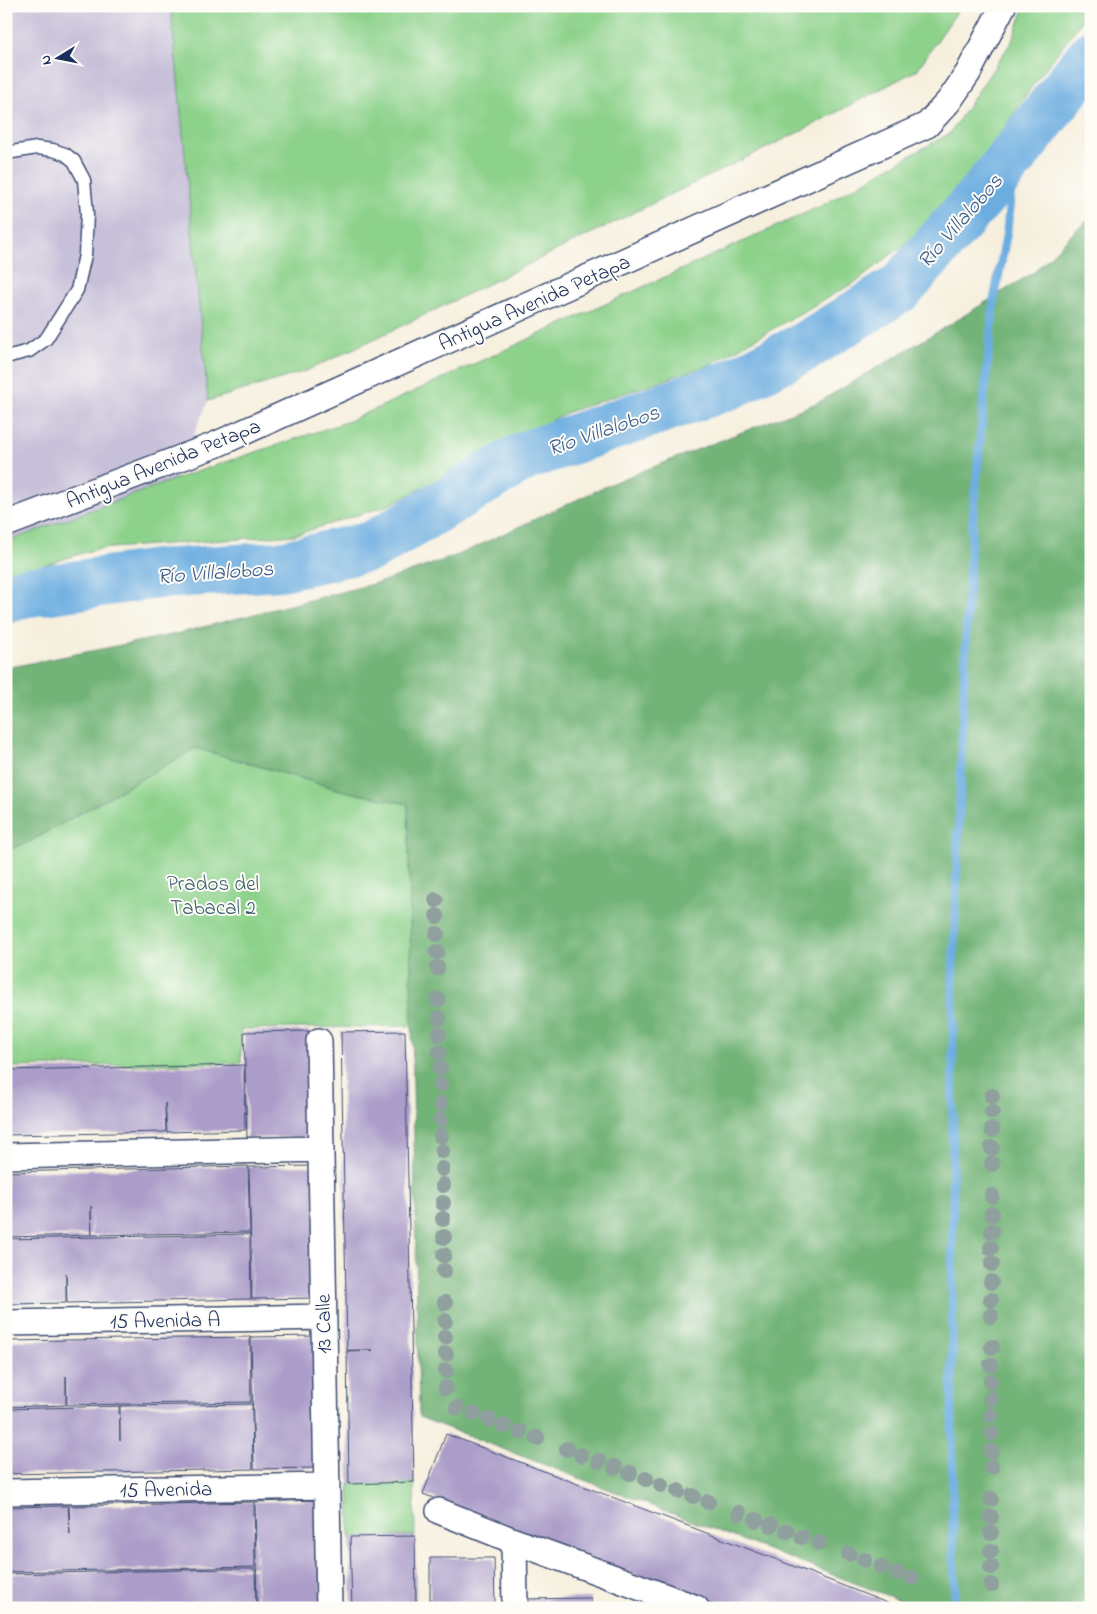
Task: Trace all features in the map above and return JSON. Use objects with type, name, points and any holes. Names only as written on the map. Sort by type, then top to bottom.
[{"type":"street","name":"Antigua Avenida Petapa","points":[[6,524],[215,445],[927,125],[949,100],[968,73],[1003,6]]},
{"type":"street","name":"13 Calle","points":[[319,1041],[328,1608]]},
{"type":"street","points":[[6,1156],[320,1149]]},
{"type":"street","name":"15 Avenida A","points":[[6,1323],[323,1317]]},
{"type":"street","name":"15 Avenida","points":[[6,1492],[327,1486]]},
{"type":"street","points":[[439,1511],[673,1604],[696,1608]]},
{"type":"street","points":[[514,1541],[515,1608]]},
{"type":"lane","points":[[6,153],[37,148],[65,154],[74,160],[84,180],[87,214],[85,255],[77,290],[46,339],[29,351],[6,357]]},
{"type":"shaded area","points":[[6,6],[171,6],[208,401],[175,479],[6,542]]},
{"type":"green space","points":[[171,6],[961,6],[917,70],[801,131],[306,371],[208,401]]},
{"type":"green space","points":[[1025,6],[1091,6],[1091,9],[1033,85],[950,208],[859,280],[709,365],[568,412],[389,505],[295,535],[96,549],[6,577],[6,542],[175,479],[349,421],[823,205],[950,133],[1012,41]]},
{"type":"green space","points":[[1091,218],[1091,1608],[920,1608],[419,1417],[408,804],[344,791],[196,748],[31,841],[6,851],[6,668],[176,634],[384,581],[458,555],[617,481],[819,402],[1034,272],[1075,231]]},
{"type":"green space","name":"Prados del Tabacal 2","points":[[196,748],[344,791],[408,804],[412,1026],[241,1029],[241,1063],[6,1067],[6,851],[31,841]]},
{"type":"green space","points":[[414,1483],[415,1536],[350,1537],[349,1484]]},
{"type":"building","points":[[309,1031],[312,1137],[247,1138],[244,1032]]},
{"type":"building","points":[[405,1031],[414,1482],[349,1484],[347,1351],[373,1350],[347,1350],[341,1032]]},
{"type":"building","points":[[244,1065],[245,1130],[167,1132],[165,1103],[166,1132],[6,1135],[6,1070]]},
{"type":"building","points":[[248,1166],[250,1232],[92,1235],[91,1206],[91,1235],[6,1237],[6,1172]]},
{"type":"building","points":[[314,1166],[317,1298],[252,1299],[249,1167]]},
{"type":"building","points":[[250,1234],[251,1299],[67,1303],[66,1273],[66,1303],[6,1304],[6,1239]]},
{"type":"building","points":[[316,1336],[319,1468],[254,1469],[251,1337]]},
{"type":"building","points":[[250,1337],[251,1402],[67,1405],[66,1376],[66,1405],[6,1407],[6,1341]]},
{"type":"building","points":[[252,1404],[253,1469],[6,1474],[6,1409],[119,1406],[120,1441],[120,1406]]},
{"type":"building","points":[[446,1434],[900,1608],[721,1608],[423,1494]]},
{"type":"building","points":[[320,1500],[322,1608],[257,1608],[255,1502]]},
{"type":"building","points":[[254,1502],[255,1567],[6,1572],[6,1507],[68,1506],[70,1535],[69,1506]]},
{"type":"building","points":[[415,1536],[416,1608],[352,1608],[350,1537]]},
{"type":"building","points":[[430,1558],[494,1558],[495,1608],[430,1608]]},
{"type":"building","points":[[255,1569],[256,1608],[6,1608],[6,1574]]},
{"type":"building","points":[[591,1598],[591,1608],[526,1608],[526,1599]]},
{"type":"waterway","name":"Río Villalobos","points":[[6,599],[22,593],[157,574],[281,566],[372,546],[525,456],[729,385],[804,347],[900,288],[989,187],[1091,56]]},
{"type":"waterway","points":[[955,1595],[952,1407],[953,972],[967,610],[972,529],[994,300],[1007,231],[1014,155]]}]
